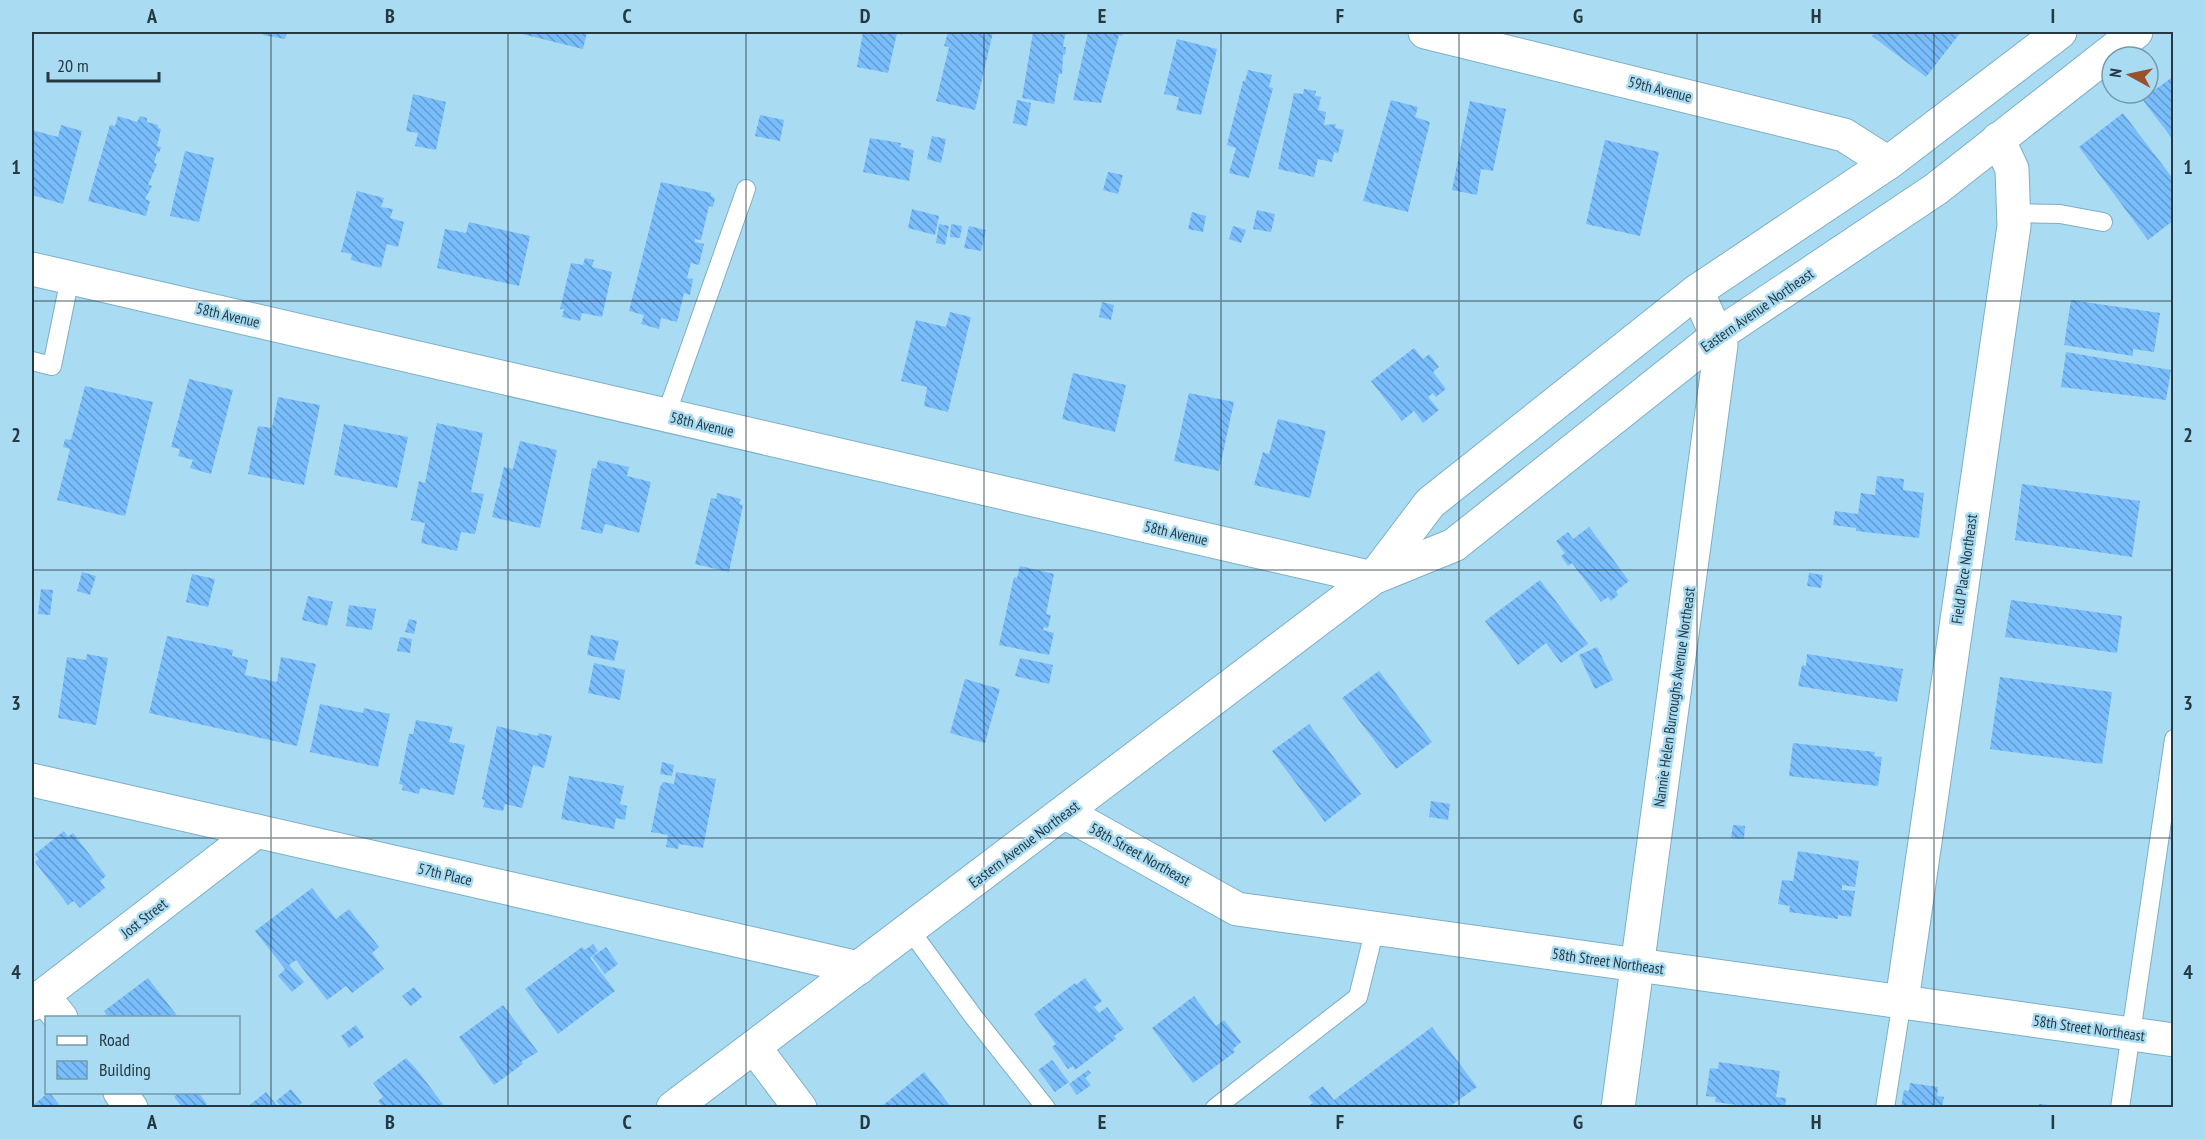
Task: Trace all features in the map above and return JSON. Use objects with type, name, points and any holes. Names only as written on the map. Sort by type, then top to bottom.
[{"type":"street","name":"59th Avenue","points":[[1425,32],[1844,135],[1888,163]]},
{"type":"street","name":"Eastern Avenue Northeast","points":[[673,1107],[1066,813],[1372,578],[1430,503],[1697,291],[1888,163],[2060,32]]},
{"type":"street","name":"Eastern Avenue Northeast","points":[[1372,578],[1454,545],[1718,335],[1936,189],[2136,32]]},
{"type":"street","name":"Field Place Northeast","points":[[1902,1001],[2014,213],[2012,169],[1998,139]]},
{"type":"street","name":"58th Avenue","points":[[32,270],[1372,578]]},
{"type":"street","name":"Nannie Helen Burroughs Avenue Northeast","points":[[1618,1107],[1721,345],[1697,291]]},
{"type":"street","name":"57th Place","points":[[32,780],[859,968]]},
{"type":"street","name":"58th Street Northeast","points":[[1066,813],[1237,909],[2174,1040]]},
{"type":"street","name":"Jost Street","points":[[45,1006],[257,831]]},
{"type":"street","points":[[754,1047],[800,1107]]},
{"type":"street","points":[[121,1094],[131,1107]]},
{"type":"lane","points":[[666,416],[746,189]]},
{"type":"lane","points":[[2014,213],[2060,214],[2103,222]]},
{"type":"lane","points":[[32,361],[52,366],[70,278]]},
{"type":"lane","points":[[2120,1107],[2174,739]]},
{"type":"lane","points":[[1215,1107],[1358,997],[1375,928]]},
{"type":"lane","points":[[910,930],[973,1016],[1046,1107]]},
{"type":"lane","points":[[1885,1107],[1902,1001]]},
{"type":"building","points":[[264,32],[287,32],[285,39],[263,35]]},
{"type":"building","points":[[514,32],[587,32],[583,49]]},
{"type":"building","points":[[863,32],[903,32],[902,35],[897,33],[888,73],[857,67]]},
{"type":"building","points":[[948,32],[993,32],[975,110],[936,101],[949,47],[944,46]]},
{"type":"building","points":[[1033,32],[1068,32],[1065,35],[1063,47],[1066,47],[1065,55],[1063,54],[1062,74],[1059,74],[1054,104],[1022,98]]},
{"type":"building","points":[[1088,32],[1123,32],[1122,36],[1119,35],[1101,103],[1073,100]]},
{"type":"building","points":[[1875,32],[1961,32],[1926,77],[1872,36]]},
{"type":"building","points":[[1177,39],[1217,49],[1201,115],[1176,110],[1179,97],[1164,94]]},
{"type":"building","points":[[1248,70],[1272,75],[1269,87],[1273,88],[1249,178],[1229,173],[1236,148],[1227,145],[1243,81],[1245,81]]},
{"type":"building","points":[[2174,76],[2174,141],[2147,105],[2160,105],[2160,86]]},
{"type":"building","points":[[1304,89],[1316,91],[1315,96],[1321,97],[1318,110],[1326,112],[1324,125],[1336,124],[1335,128],[1344,130],[1338,153],[1334,152],[1332,162],[1318,159],[1314,177],[1278,169],[1294,93],[1303,94]]},
{"type":"building","points":[[413,94],[446,102],[436,150],[415,146],[418,133],[406,131]]},
{"type":"building","points":[[1017,100],[1031,103],[1027,126],[1013,123]]},
{"type":"building","points":[[1391,100],[1418,107],[1415,117],[1430,122],[1408,212],[1363,201]]},
{"type":"building","points":[[1470,101],[1506,109],[1493,171],[1481,169],[1477,195],[1452,190]]},
{"type":"building","points":[[2123,113],[2174,180],[2174,220],[2148,240],[2079,147]]},
{"type":"building","points":[[760,115],[784,120],[780,141],[755,136]]},
{"type":"building","points":[[118,116],[137,122],[140,116],[147,118],[147,122],[158,125],[161,129],[157,146],[161,147],[159,153],[157,152],[154,163],[157,164],[148,185],[152,186],[145,199],[150,201],[146,216],[88,201],[110,125],[115,126]]},
{"type":"building","points":[[61,125],[82,131],[63,204],[32,195],[32,130],[58,137]]},
{"type":"building","points":[[932,136],[946,139],[941,163],[927,159]]},
{"type":"building","points":[[870,138],[901,143],[900,147],[914,150],[909,181],[863,172]]},
{"type":"building","points":[[1605,140],[1659,152],[1640,236],[1586,224]]},
{"type":"building","points":[[185,151],[214,158],[199,222],[170,216]]},
{"type":"building","points":[[1108,172],[1123,175],[1118,194],[1103,190]]},
{"type":"building","points":[[661,182],[711,193],[711,196],[715,198],[713,207],[709,206],[701,240],[695,239],[695,242],[704,244],[699,265],[691,263],[687,278],[693,279],[690,295],[684,293],[677,322],[661,318],[659,329],[641,324],[644,315],[629,311]]},
{"type":"building","points":[[357,191],[384,198],[381,207],[393,209],[390,218],[404,222],[398,247],[387,244],[381,268],[351,260],[352,254],[341,252]]},
{"type":"building","points":[[912,209],[939,216],[935,235],[908,228]]},
{"type":"building","points":[[1257,210],[1275,214],[1271,232],[1253,229]]},
{"type":"building","points":[[1192,212],[1206,216],[1203,232],[1188,229]]},
{"type":"building","points":[[469,222],[530,236],[519,286],[437,268],[445,229],[466,233]]},
{"type":"building","points":[[939,224],[949,226],[945,245],[936,243]]},
{"type":"building","points":[[951,224],[962,226],[960,238],[950,237]]},
{"type":"building","points":[[969,226],[986,230],[981,251],[964,248]]},
{"type":"building","points":[[1233,226],[1246,230],[1241,243],[1229,239]]},
{"type":"building","points":[[585,258],[594,260],[592,267],[612,272],[602,317],[582,313],[580,321],[562,317],[564,309],[560,309],[571,263],[583,265]]},
{"type":"building","points":[[2071,300],[2160,313],[2154,352],[2133,349],[2133,356],[2064,345]]},
{"type":"building","points":[[1102,302],[1114,305],[1111,320],[1099,317]]},
{"type":"building","points":[[950,312],[971,317],[948,412],[924,406],[927,387],[901,381],[916,320],[946,327]]},
{"type":"building","points":[[1414,348],[1423,359],[1429,354],[1439,367],[1433,372],[1446,389],[1436,397],[1433,393],[1428,397],[1439,410],[1423,423],[1414,411],[1402,421],[1371,381]]},
{"type":"building","points":[[2066,352],[2171,370],[2166,400],[2061,387]]},
{"type":"building","points":[[1073,373],[1126,385],[1115,432],[1062,419]]},
{"type":"building","points":[[189,379],[233,390],[211,474],[190,468],[193,460],[178,456],[180,449],[171,447]]},
{"type":"building","points":[[85,386],[153,402],[125,516],[57,500],[70,449],[63,447],[65,439],[71,440]]},
{"type":"building","points":[[1189,393],[1234,402],[1219,471],[1174,461]]},
{"type":"building","points":[[278,397],[320,405],[304,485],[248,474],[258,426],[272,428]]},
{"type":"building","points":[[1278,419],[1326,431],[1310,498],[1254,485],[1263,452],[1269,454]]},
{"type":"building","points":[[437,423],[483,433],[471,492],[484,494],[475,534],[461,532],[457,551],[421,543],[425,523],[411,520],[419,481],[425,483]]},
{"type":"building","points":[[344,424],[408,437],[397,488],[334,475]]},
{"type":"building","points":[[520,441],[557,450],[540,528],[492,517],[504,467],[513,469]]},
{"type":"building","points":[[598,460],[629,467],[627,476],[651,482],[639,533],[605,524],[602,534],[581,529],[592,468],[596,469]]},
{"type":"building","points":[[1877,476],[1904,479],[1903,490],[1924,493],[1919,538],[1856,531],[1856,528],[1833,525],[1835,511],[1858,514],[1861,493],[1875,495]]},
{"type":"building","points":[[2022,484],[2140,501],[2132,557],[2015,540]]},
{"type":"building","points":[[717,493],[741,499],[739,504],[743,505],[729,572],[695,564],[711,498],[716,499]]},
{"type":"building","points":[[1589,527],[1629,581],[1616,591],[1618,595],[1611,601],[1608,597],[1601,602],[1572,563],[1568,566],[1561,556],[1565,553],[1556,541],[1568,532],[1573,539]]},
{"type":"building","points":[[1020,566],[1054,574],[1046,614],[1051,615],[1048,628],[1044,627],[1043,630],[1054,633],[1049,655],[999,645],[1014,577],[1017,578]]},
{"type":"building","points":[[82,572],[96,576],[90,595],[77,591]]},
{"type":"building","points":[[1809,573],[1823,575],[1821,588],[1807,586]]},
{"type":"building","points":[[192,574],[215,579],[208,607],[186,602]]},
{"type":"building","points":[[1540,580],[1588,644],[1561,663],[1546,643],[1518,665],[1485,621]]},
{"type":"building","points":[[41,589],[53,590],[50,615],[38,614]]},
{"type":"building","points":[[308,596],[333,602],[327,626],[302,620]]},
{"type":"building","points":[[2011,600],[2122,616],[2117,653],[2005,637]]},
{"type":"building","points":[[349,605],[376,609],[372,630],[346,626]]},
{"type":"building","points":[[409,619],[417,621],[414,634],[405,632]]},
{"type":"building","points":[[591,635],[619,641],[614,661],[587,655]]},
{"type":"building","points":[[167,636],[233,650],[232,656],[248,660],[245,675],[277,682],[281,657],[316,664],[297,746],[149,713]]},
{"type":"building","points":[[400,637],[412,639],[410,653],[397,651]]},
{"type":"building","points":[[1597,647],[1613,680],[1595,689],[1579,655]]},
{"type":"building","points":[[87,654],[108,658],[96,725],[58,718],[67,657],[86,660]]},
{"type":"building","points":[[1807,654],[1903,669],[1897,702],[1798,686],[1802,665],[1806,666]]},
{"type":"building","points":[[1020,658],[1053,665],[1049,684],[1015,676]]},
{"type":"building","points":[[594,663],[625,670],[620,700],[588,693]]},
{"type":"building","points":[[1379,671],[1432,742],[1396,769],[1342,698]]},
{"type":"building","points":[[2000,677],[2112,692],[2102,764],[1990,749]]},
{"type":"building","points":[[965,679],[1000,689],[985,743],[950,733]]},
{"type":"building","points":[[320,704],[363,713],[364,708],[390,714],[378,767],[310,752]]},
{"type":"building","points":[[416,720],[453,727],[449,742],[465,745],[454,795],[420,788],[419,794],[402,790],[403,785],[399,784],[409,734],[413,734]]},
{"type":"building","points":[[1309,724],[1361,794],[1325,822],[1272,751]]},
{"type":"building","points":[[497,726],[538,736],[539,733],[552,736],[544,768],[533,765],[522,808],[505,804],[503,811],[483,807],[485,800],[482,799]]},
{"type":"building","points":[[1793,743],[1875,752],[1874,756],[1882,757],[1878,786],[1789,776]]},
{"type":"building","points":[[662,762],[674,765],[672,776],[660,774]]},
{"type":"building","points":[[676,772],[716,779],[703,848],[679,844],[678,849],[666,847],[668,835],[651,832],[660,787],[663,782],[674,784]]},
{"type":"building","points":[[569,776],[624,786],[620,804],[627,806],[625,820],[616,818],[614,829],[561,819]]},
{"type":"building","points":[[1431,801],[1450,804],[1448,820],[1429,817]]},
{"type":"building","points":[[1733,825],[1745,826],[1744,839],[1731,838]]},
{"type":"building","points":[[64,831],[68,837],[73,833],[106,876],[100,881],[105,888],[80,908],[74,901],[68,905],[35,862],[39,859],[35,854]]},
{"type":"building","points":[[1798,851],[1859,861],[1855,887],[1842,885],[1842,890],[1855,891],[1851,917],[1838,915],[1838,919],[1789,912],[1790,906],[1778,904],[1782,880],[1793,881]]},
{"type":"building","points":[[312,888],[336,919],[349,909],[379,947],[372,953],[384,969],[352,993],[346,986],[327,1000],[296,960],[289,965],[304,982],[292,992],[278,976],[285,969],[255,931]]},
{"type":"building","points":[[593,944],[598,951],[590,958],[615,991],[558,1034],[525,989],[582,947],[585,950]]},
{"type":"building","points":[[606,947],[618,964],[605,974],[592,957]]},
{"type":"building","points":[[148,978],[177,1016],[107,1016],[104,1011]]},
{"type":"building","points":[[1085,978],[1102,1001],[1094,1007],[1099,1013],[1107,1007],[1124,1029],[1114,1036],[1116,1039],[1075,1070],[1073,1066],[1068,1069],[1052,1047],[1056,1044],[1034,1014]]},
{"type":"building","points":[[414,987],[422,997],[411,1006],[402,996]]},
{"type":"building","points":[[1194,996],[1216,1026],[1224,1020],[1241,1042],[1233,1049],[1235,1052],[1193,1083],[1152,1028]]},
{"type":"building","points":[[503,1005],[538,1052],[521,1062],[523,1064],[494,1085],[459,1037]]},
{"type":"building","points":[[356,1025],[364,1037],[349,1048],[341,1036]]},
{"type":"building","points":[[1432,1027],[1477,1087],[1449,1107],[1307,1107],[1313,1103],[1308,1097],[1323,1086],[1334,1100]]},
{"type":"building","points":[[406,1058],[445,1107],[383,1107],[378,1101],[383,1097],[373,1083]]},
{"type":"building","points":[[1052,1060],[1069,1082],[1055,1092],[1038,1070]]},
{"type":"building","points":[[1719,1062],[1780,1071],[1776,1097],[1786,1098],[1785,1107],[1751,1107],[1715,1102],[1716,1097],[1706,1096],[1710,1068],[1718,1069]]},
{"type":"building","points":[[1088,1070],[1091,1073],[1085,1078],[1091,1085],[1077,1095],[1069,1084]]},
{"type":"building","points":[[924,1072],[951,1107],[882,1106]]},
{"type":"building","points":[[1910,1083],[1938,1087],[1937,1096],[1944,1097],[1942,1107],[1901,1107],[1904,1090],[1909,1091]]},
{"type":"building","points":[[291,1089],[302,1103],[297,1107],[282,1107],[276,1101]]},
{"type":"building","points":[[266,1092],[278,1107],[247,1107]]},
{"type":"building","points":[[47,1094],[51,1094],[61,1107],[32,1107]]},
{"type":"building","points":[[177,1094],[200,1094],[207,1104],[202,1107],[182,1107],[174,1097]]},
{"type":"building","points":[[2039,1104],[2059,1106],[2059,1107],[2039,1107]]}]
